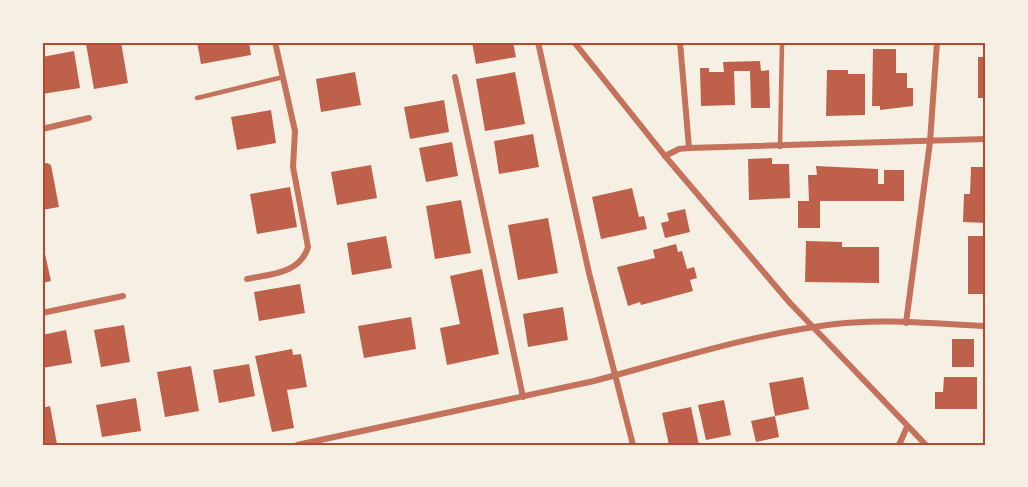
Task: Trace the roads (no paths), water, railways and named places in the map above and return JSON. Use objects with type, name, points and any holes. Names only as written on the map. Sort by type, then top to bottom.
[{"type":"street","points":[[247,279],[296,266],[305,257],[308,247],[293,166],[295,131],[276,42]]},
{"type":"street","points":[[538,42],[614,375],[633,445]]},
{"type":"street","points":[[574,42],[665,156],[790,303],[926,445]]},
{"type":"street","points":[[680,42],[689,148]]},
{"type":"street","points":[[906,323],[930,142],[937,42]]},
{"type":"street","points":[[455,77],[523,397]]},
{"type":"street","points":[[42,129],[88,118]]},
{"type":"street","points":[[665,156],[689,148],[986,139]]},
{"type":"street","points":[[42,313],[123,296]]},
{"type":"street","points":[[297,445],[523,397],[614,375],[641,366],[814,327],[859,322],[986,326]]},
{"type":"street","points":[[899,445],[907,427]]},
{"type":"lane","points":[[780,147],[783,42]]},
{"type":"lane","points":[[197,98],[283,77]]}]
